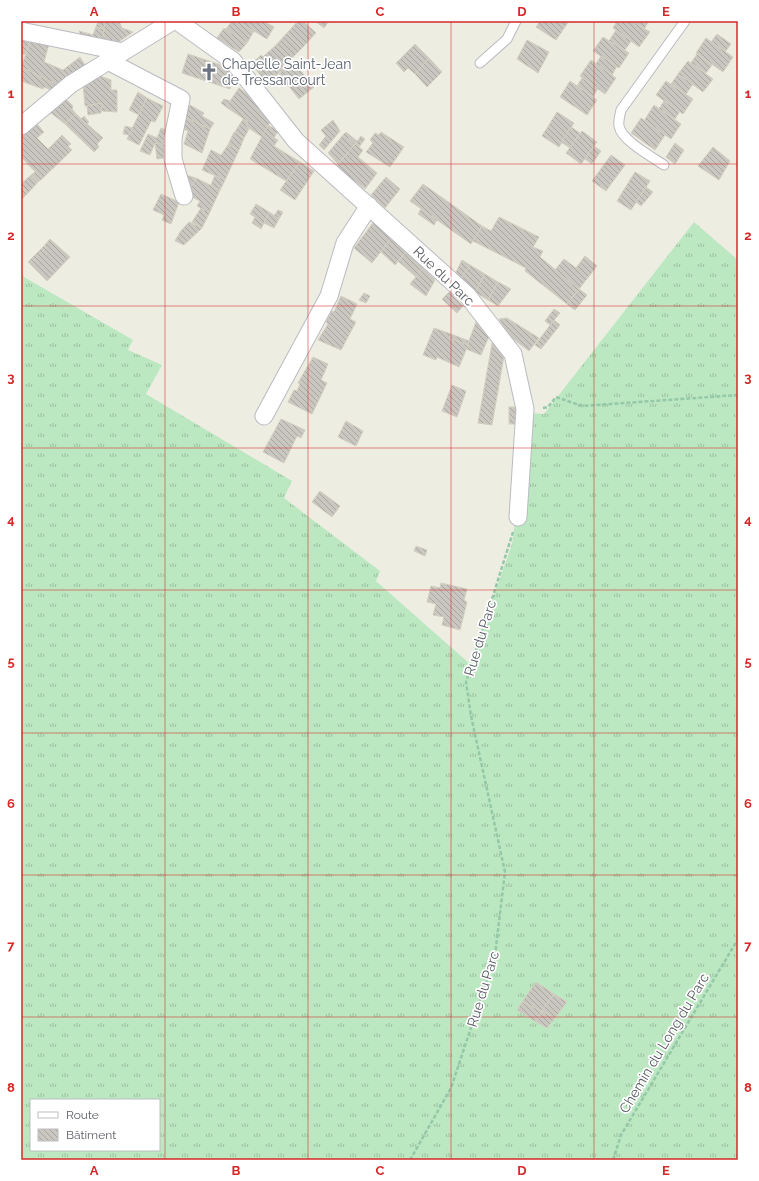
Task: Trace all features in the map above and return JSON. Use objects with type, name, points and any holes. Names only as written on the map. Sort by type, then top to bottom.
[{"type":"street","points":[[21,126],[71,84],[173,21]]},
{"type":"street","name":"Rue du Parc","points":[[177,21],[233,61],[296,141],[467,295],[514,354],[525,409],[518,517]]},
{"type":"street","points":[[21,32],[123,52]]},
{"type":"street","points":[[108,61],[181,99],[173,138],[174,159],[184,196]]},
{"type":"street","points":[[264,416],[329,296],[345,243],[369,206]]},
{"type":"lane","points":[[480,63],[507,39],[516,21]]},
{"type":"lane","points":[[664,165],[624,137],[618,126],[621,110],[685,21]]},
{"type":"path","points":[[525,409],[548,407],[556,397],[582,406],[738,395]]},
{"type":"path","name":"Rue du Parc","points":[[410,1160],[451,1088],[495,955],[505,872],[471,716],[466,682],[518,517]]},
{"type":"path","name":"Chemin du Long du Parc","points":[[614,1160],[621,1135],[738,939]]},
{"type":"green space","points":[[694,222],[738,260],[738,1160],[21,1160],[21,273],[24,277],[133,340],[128,350],[162,365],[146,394],[292,481],[284,498],[380,571],[376,581],[470,664],[512,544],[529,413],[544,414]]},
{"type":"building","points":[[98,21],[105,21],[104,29],[96,27]]},
{"type":"building","points":[[105,21],[119,21],[122,28],[133,32],[114,45],[102,43]]},
{"type":"building","points":[[232,21],[237,21],[254,31],[247,43],[226,29]]},
{"type":"building","points":[[237,21],[263,21],[274,27],[267,39]]},
{"type":"building","points":[[298,21],[303,21],[316,33],[302,48],[287,33]]},
{"type":"building","points":[[315,21],[329,21],[324,28]]},
{"type":"building","points":[[540,21],[569,21],[556,40],[536,27]]},
{"type":"building","points":[[617,21],[633,21],[650,32],[639,47],[613,28]]},
{"type":"building","points":[[633,21],[649,21],[644,29]]},
{"type":"building","points":[[96,27],[104,29],[102,43],[91,40]]},
{"type":"building","points":[[224,28],[247,43],[239,52],[217,38]]},
{"type":"building","points":[[616,30],[631,41],[625,50],[609,41]]},
{"type":"building","points":[[79,31],[93,35],[91,40],[83,39]]},
{"type":"building","points":[[287,33],[302,48],[291,59],[277,44]]},
{"type":"building","points":[[717,34],[731,44],[725,52],[711,42]]},
{"type":"building","points":[[21,35],[32,38],[26,55],[21,53]]},
{"type":"building","points":[[603,37],[629,53],[619,68],[593,51]]},
{"type":"building","points":[[32,38],[49,44],[44,62],[63,70],[80,57],[85,65],[57,85],[21,67]]},
{"type":"building","points":[[706,38],[733,57],[723,72],[696,53]]},
{"type":"building","points":[[527,40],[549,52],[538,73],[517,59]]},
{"type":"building","points":[[277,44],[291,59],[276,76],[258,58],[261,55],[263,57]]},
{"type":"building","points":[[415,44],[429,58],[415,74],[408,68],[404,72],[396,63]]},
{"type":"building","name":"Chapelle Saint-Jean de Tressancourt","points":[[188,54],[236,70],[230,89],[182,73]]},
{"type":"building","points":[[697,54],[712,65],[706,73],[691,63]]},
{"type":"building","points":[[601,56],[617,66],[612,75],[596,64]]},
{"type":"building","points":[[258,58],[261,61],[256,65],[253,62]]},
{"type":"building","points":[[429,58],[442,72],[427,87],[415,74]]},
{"type":"building","points":[[291,59],[314,87],[299,99],[279,74]]},
{"type":"building","points":[[591,60],[616,78],[605,94],[580,76]]},
{"type":"building","points":[[261,61],[276,76],[268,85],[254,67]]},
{"type":"building","points":[[688,61],[713,79],[703,92],[678,74]]},
{"type":"building","points":[[21,67],[57,85],[51,90],[44,87],[43,89],[21,81]]},
{"type":"building","points":[[678,74],[693,84],[686,94],[671,84]]},
{"type":"building","points":[[100,76],[111,80],[111,90],[117,90],[117,112],[101,111],[102,103],[85,106],[83,84]]},
{"type":"building","points":[[582,78],[598,88],[593,97],[577,86]]},
{"type":"building","points":[[570,81],[597,100],[587,115],[560,97]]},
{"type":"building","points":[[666,81],[693,99],[683,114],[656,95]]},
{"type":"building","points":[[239,88],[259,102],[273,117],[262,137],[247,127],[247,121],[226,107]]},
{"type":"building","points":[[138,92],[147,98],[139,115],[129,110]]},
{"type":"building","points":[[65,98],[73,106],[72,109],[76,114],[65,124],[50,112]]},
{"type":"building","points":[[147,98],[163,106],[155,122],[151,121],[139,145],[127,139]]},
{"type":"building","points":[[224,99],[230,101],[226,107],[221,103]]},
{"type":"building","points":[[664,101],[680,111],[675,119],[659,109]]},
{"type":"building","points":[[102,103],[101,113],[88,115],[87,106]]},
{"type":"building","points":[[190,105],[204,113],[202,116],[214,123],[210,129],[183,116]]},
{"type":"building","points":[[654,105],[681,124],[671,139],[644,121]]},
{"type":"building","points":[[557,112],[574,123],[559,147],[542,136]]},
{"type":"building","points":[[76,114],[103,138],[97,144],[99,147],[94,152],[65,124]]},
{"type":"building","points":[[84,116],[89,122],[87,124],[81,119]]},
{"type":"building","points":[[183,116],[210,129],[202,153],[184,144],[188,131],[180,128]]},
{"type":"building","points":[[641,118],[665,135],[655,150],[631,133]]},
{"type":"building","points":[[243,119],[247,121],[247,127],[249,129],[244,138],[235,132]]},
{"type":"building","points":[[333,120],[340,131],[324,150],[319,145],[326,136],[321,130]]},
{"type":"building","points":[[37,124],[44,132],[37,138],[48,149],[62,135],[71,144],[68,146],[72,150],[42,179],[21,157],[21,137]]},
{"type":"building","points":[[268,125],[278,131],[274,138],[278,140],[274,146],[300,162],[286,181],[250,159]]},
{"type":"building","points":[[125,126],[133,128],[129,135],[123,134]]},
{"type":"building","points":[[571,127],[580,133],[570,148],[561,142]]},
{"type":"building","points":[[161,128],[169,131],[166,145],[155,143],[150,155],[140,151],[148,134],[157,138]]},
{"type":"building","points":[[582,131],[597,142],[581,164],[566,153]]},
{"type":"building","points":[[234,132],[244,138],[239,150],[228,145]]},
{"type":"building","points":[[346,132],[357,141],[355,144],[343,135]]},
{"type":"building","points":[[381,132],[404,147],[390,167],[366,152],[373,143],[370,140],[375,133],[379,135]]},
{"type":"building","points":[[343,135],[355,144],[338,164],[328,153]]},
{"type":"building","points":[[361,136],[365,139],[359,147],[355,144]]},
{"type":"building","points":[[155,143],[168,145],[169,157],[157,159]]},
{"type":"building","points":[[675,143],[684,150],[675,164],[666,157]]},
{"type":"building","points":[[355,144],[363,150],[358,157],[377,173],[365,189],[336,167]]},
{"type":"building","points":[[228,145],[239,150],[225,180],[202,170],[211,150],[221,155]]},
{"type":"building","points":[[594,146],[601,151],[592,164],[585,159]]},
{"type":"building","points":[[713,147],[730,161],[719,180],[698,166]]},
{"type":"building","points":[[611,155],[625,165],[606,191],[592,181]]},
{"type":"building","points":[[300,162],[314,171],[295,200],[280,190]]},
{"type":"building","points":[[35,172],[42,179],[38,182],[31,175]]},
{"type":"building","points":[[635,172],[650,181],[631,210],[617,201]]},
{"type":"building","points":[[179,173],[196,178],[192,186],[189,185]]},
{"type":"building","points":[[31,175],[38,182],[27,194],[21,184]]},
{"type":"building","points":[[215,175],[225,180],[220,190],[211,185]]},
{"type":"building","points":[[386,177],[400,189],[385,208],[371,195]]},
{"type":"building","points":[[196,178],[220,190],[208,216],[203,213],[204,210],[197,206],[200,201],[188,195],[189,185],[192,186]]},
{"type":"building","points":[[423,184],[482,226],[471,244],[410,201]]},
{"type":"building","points":[[21,187],[27,194],[21,200]]},
{"type":"building","points":[[646,187],[653,192],[641,206],[636,202]]},
{"type":"building","points":[[161,194],[179,202],[171,224],[162,220],[164,215],[153,210]]},
{"type":"building","points":[[256,204],[269,212],[261,229],[252,223],[255,217],[250,214]]},
{"type":"building","points":[[201,208],[204,210],[203,213],[208,216],[202,228],[192,222]]},
{"type":"building","points":[[421,209],[437,220],[434,225],[418,214]]},
{"type":"building","points":[[278,210],[283,212],[279,219],[274,216]]},
{"type":"building","points":[[269,212],[279,219],[274,228],[264,223]]},
{"type":"building","points":[[499,217],[539,237],[533,247],[543,251],[540,257],[579,289],[567,304],[525,271],[526,268],[473,241],[482,226],[491,231]]},
{"type":"building","points":[[375,220],[393,236],[372,263],[354,248]]},
{"type":"building","points":[[189,222],[202,228],[184,245],[175,241],[180,232]]},
{"type":"building","points":[[393,236],[408,249],[395,265],[381,252]]},
{"type":"building","points":[[50,239],[70,257],[47,281],[30,264],[46,248],[44,246]]},
{"type":"building","points":[[44,246],[46,248],[30,264],[28,262]]},
{"type":"building","points":[[407,251],[423,268],[416,277],[398,261]]},
{"type":"building","points":[[585,256],[597,266],[579,289],[555,270],[564,259],[576,268]]},
{"type":"building","points":[[462,260],[470,265],[461,279],[455,274]]},
{"type":"building","points":[[470,265],[485,274],[475,292],[461,279]]},
{"type":"building","points":[[423,268],[435,280],[426,296],[410,284]]},
{"type":"building","points":[[485,274],[498,282],[488,300],[475,292]]},
{"type":"building","points":[[498,282],[511,289],[498,306],[488,300]]},
{"type":"building","points":[[579,289],[587,295],[575,310],[567,304]]},
{"type":"building","points":[[449,292],[463,306],[457,313],[442,299]]},
{"type":"building","points":[[364,293],[370,296],[366,303],[359,300]]},
{"type":"building","points":[[341,296],[357,304],[350,319],[356,322],[341,350],[318,340],[328,324],[326,322],[332,311],[334,312]]},
{"type":"building","points":[[554,309],[560,313],[550,325],[545,321]]},
{"type":"building","points":[[507,318],[539,338],[529,351],[509,336],[499,319]]},
{"type":"building","points":[[477,319],[490,334],[481,355],[466,349]]},
{"type":"building","points":[[554,320],[560,325],[541,349],[535,345]]},
{"type":"building","points":[[434,328],[451,334],[450,338],[468,345],[459,367],[437,357],[436,360],[423,355]]},
{"type":"building","points":[[451,334],[469,341],[468,345],[450,338]]},
{"type":"building","points":[[493,338],[504,356],[492,425],[478,423]]},
{"type":"building","points":[[313,357],[328,364],[321,380],[327,383],[312,414],[288,402],[294,390],[297,391],[300,384],[298,383]]},
{"type":"building","points":[[452,385],[466,391],[457,417],[442,411]]},
{"type":"building","points":[[509,407],[518,407],[518,424],[509,424]]},
{"type":"building","points":[[281,419],[305,430],[301,438],[297,436],[284,463],[263,452]]},
{"type":"building","points":[[346,421],[363,431],[356,446],[338,437]]},
{"type":"building","points":[[320,491],[340,506],[332,517],[312,502]]},
{"type":"building","points":[[416,546],[427,550],[425,556],[414,551]]},
{"type":"building","points":[[441,583],[467,589],[464,600],[467,602],[460,630],[442,625],[444,617],[433,615],[436,604],[427,602],[431,586],[440,588]]},
{"type":"building","points":[[536,982],[554,994],[542,1011],[522,1002]]},
{"type":"building","points":[[554,994],[567,1002],[555,1018],[542,1011]]},
{"type":"building","points":[[522,1002],[542,1011],[536,1022],[517,1010]]},
{"type":"building","points":[[542,1011],[555,1018],[547,1028],[536,1022]]},
{"type":"place","name":"Chapelle Saint-Jean de Tressancourt","points":[[209,72]]}]
